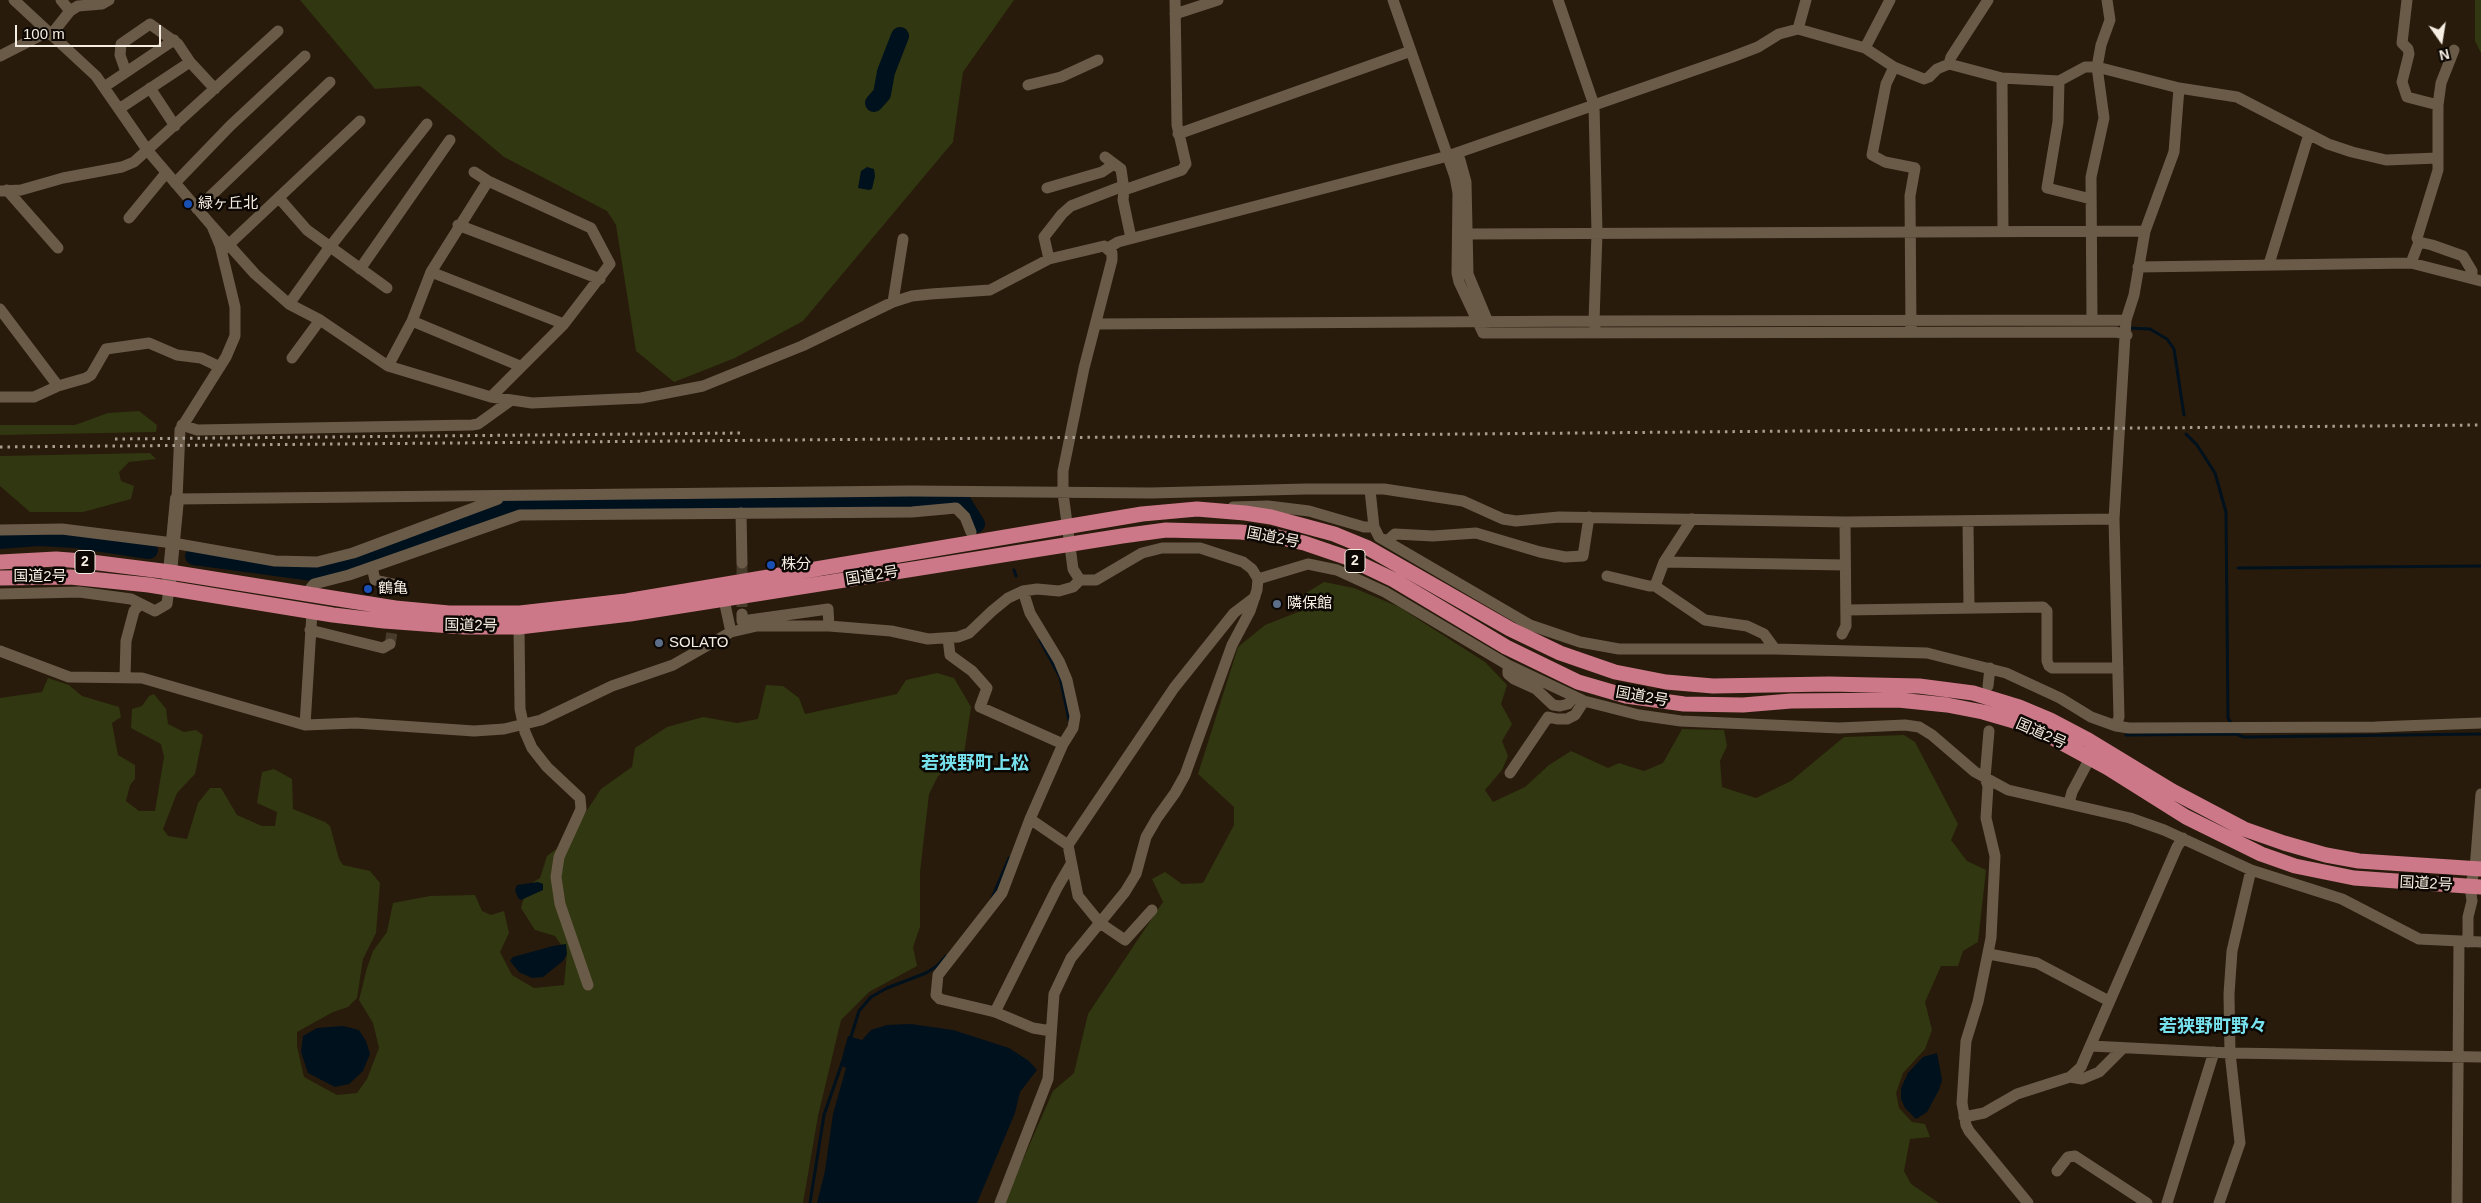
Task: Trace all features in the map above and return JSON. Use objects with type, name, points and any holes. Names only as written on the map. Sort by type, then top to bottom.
[{"type":"highway","name":"国道2号","points":[[0,562],[56,559],[170,572],[395,608],[448,614],[511,614],[573,609],[1152,513],[1221,510],[1271,517],[1334,534],[1368,548],[1412,571],[1510,629],[1560,653],[1615,672],[1666,682],[1714,686],[1829,684],[1910,686],[1973,694],[2019,707],[2050,720],[2088,740],[2172,791],[2244,829],[2326,855],[2359,861],[2478,869]]},
{"type":"highway","name":"国道2号","points":[[0,578],[70,577],[169,588],[312,612],[425,625],[464,628],[519,627],[586,621],[1166,530],[1240,532],[1269,535],[1348,558],[1394,580],[1540,664],[1578,682],[1626,696],[1711,705],[1898,700],[1946,705],[2014,721],[2049,736],[2090,758],[2186,816],[2269,857],[2325,874],[2476,887]]},
{"type":"street","points":[[14,0],[85,66],[104,87],[148,151],[212,226],[225,248],[290,304],[320,320],[388,366],[491,397],[510,401],[540,403],[641,398],[703,386],[802,346],[893,302],[912,296],[990,290],[1049,259],[1096,247],[1108,248],[1118,242],[1131,238],[1453,154],[1732,57],[1758,47],[1779,34],[1798,29],[1866,48],[1894,67],[1924,79],[1929,77],[1937,68],[1949,64],[2002,78],[2059,81],[2085,67],[2097,67],[2179,88],[2245,100],[2328,144],[2386,160],[2438,158]]},
{"type":"street","points":[[62,0],[70,11]]},
{"type":"street","points":[[0,56],[49,34],[70,11],[78,6],[89,2],[102,4],[109,0]]},
{"type":"street","points":[[1049,259],[1044,237],[1062,214],[1071,206],[1185,168],[1186,160],[1178,134],[1175,0]]},
{"type":"street","points":[[1175,14],[1218,0]]},
{"type":"street","points":[[1393,0],[1411,51],[1466,182],[1469,234],[1468,274],[1482,322],[1483,334],[1911,327],[2092,319],[2126,328]]},
{"type":"street","points":[[1558,0],[1594,105],[1596,233],[1594,325]]},
{"type":"street","points":[[1798,29],[1806,0]]},
{"type":"street","points":[[1866,48],[1890,0]]},
{"type":"street","points":[[1949,64],[1951,57],[1988,0]]},
{"type":"street","points":[[2092,319],[2091,177],[2104,118],[2097,67],[2101,45],[2110,20],[2107,0]]},
{"type":"street","points":[[2407,0],[2402,43],[2408,49],[2409,54],[2402,82],[2404,91],[2406,97],[2438,105]]},
{"type":"street","points":[[126,72],[120,55],[122,44],[150,24],[174,40],[190,62],[215,89]]},
{"type":"street","points":[[3,191],[21,190],[63,178],[122,167],[134,162],[278,31]]},
{"type":"street","points":[[104,87],[174,40]]},
{"type":"street","points":[[2410,263],[2419,242],[2417,238],[2438,170],[2438,105],[2441,83],[2454,50]]},
{"type":"street","points":[[1178,134],[1411,51]]},
{"type":"street","points":[[174,183],[230,126],[305,56]]},
{"type":"street","points":[[1028,85],[1061,77],[1098,60]]},
{"type":"street","points":[[119,109],[190,62]]},
{"type":"street","points":[[1894,67],[1886,84],[1872,155],[1885,162],[1915,168],[1910,196],[1911,327]]},
{"type":"street","points":[[2002,78],[2003,231]]},
{"type":"street","points":[[2059,81],[2058,122],[2047,188],[2050,191],[2091,199]]},
{"type":"street","points":[[198,209],[330,82]]},
{"type":"street","points":[[150,88],[175,126]]},
{"type":"street","points":[[2116,726],[2119,717],[2114,600],[2114,519],[2126,328],[2145,232],[2174,152],[2179,88]]},
{"type":"street","points":[[225,248],[360,121]]},
{"type":"street","points":[[290,304],[330,248],[427,124]]},
{"type":"street","points":[[2269,264],[2308,134]]},
{"type":"street","points":[[360,269],[450,140]]},
{"type":"street","points":[[1453,154],[1458,193],[1457,273],[1482,322]]},
{"type":"street","points":[[1047,188],[1102,172],[1109,161],[1122,169],[1123,200],[1131,238]]},
{"type":"street","points":[[474,172],[591,228],[610,264],[564,324],[491,397]]},
{"type":"street","points":[[129,218],[166,173]]},
{"type":"street","points":[[388,366],[412,322],[431,272],[458,225],[488,180]]},
{"type":"street","points":[[3,191],[58,248]]},
{"type":"street","points":[[280,198],[307,230],[387,288]]},
{"type":"street","points":[[458,225],[600,279]]},
{"type":"street","points":[[1469,234],[2145,232]]},
{"type":"street","points":[[893,302],[903,239]]},
{"type":"street","points":[[2419,242],[2450,250],[2462,256],[2476,280]]},
{"type":"street","points":[[0,594],[78,592],[131,599],[150,610],[160,610],[167,604],[177,499],[179,434],[182,425],[232,345],[237,326],[225,248]]},
{"type":"street","points":[[1080,580],[1073,569],[1069,544],[1063,492],[1063,471],[1072,419],[1112,260],[1112,253],[1108,248]]},
{"type":"street","points":[[2138,267],[2410,263],[2476,280]]},
{"type":"street","points":[[431,272],[564,324]]},
{"type":"street","points":[[0,309],[58,386]]},
{"type":"street","points":[[292,358],[320,320]]},
{"type":"street","points":[[412,322],[520,366]]},
{"type":"street","points":[[1096,324],[1482,322],[1594,325],[1911,327],[2116,332],[2126,328]]},
{"type":"street","points":[[0,387],[4,397],[34,397],[91,374],[106,348],[149,343],[177,355],[201,358],[220,367]]},
{"type":"street","points":[[182,425],[206,430],[472,425],[478,424],[510,401]]},
{"type":"street","points":[[177,499],[499,499],[911,492],[1151,494],[1306,489],[1384,489],[1462,501],[1502,519],[1516,521],[1559,516],[1845,522],[2114,519]]},
{"type":"street","points":[[1370,490],[1374,527],[1379,537],[1507,614],[1581,647],[1647,651],[1775,649],[1909,652],[1960,660],[1990,668],[2040,687],[2091,717],[2116,726],[2233,728],[2375,727],[2481,723]]},
{"type":"street","points":[[911,492],[912,511]]},
{"type":"street","points":[[499,499],[500,521]]},
{"type":"street","points":[[0,530],[62,529],[172,543],[275,561],[316,562],[334,559],[499,499]]},
{"type":"street","points":[[1221,510],[1244,506],[1268,506],[1309,511],[1364,527],[1374,527]]},
{"type":"street","points":[[306,594],[314,584],[372,567],[520,515],[912,511],[956,508],[965,516],[971,532]]},
{"type":"street","points":[[741,513],[742,563]]},
{"type":"street","points":[[1387,541],[1395,534],[1433,536],[1476,534],[1540,552],[1565,557],[1583,556],[1589,517]]},
{"type":"street","points":[[1655,586],[1664,562],[1692,519]]},
{"type":"street","points":[[1842,634],[1846,626],[1845,522]]},
{"type":"street","points":[[1968,522],[1969,607]]},
{"type":"street","points":[[0,651],[69,677],[142,678],[305,724],[356,723],[474,731],[504,729],[541,720],[624,681],[673,665],[731,632],[765,625],[828,626],[891,631],[928,639],[948,638],[969,633],[1008,598],[1023,591],[1066,590],[1080,580],[1096,580],[1134,557],[1162,548],[1200,548],[1243,562],[1252,569],[1258,579],[1250,611],[1232,645],[1185,775],[1176,793],[1157,818],[1146,837],[1136,874],[1125,892],[1071,958],[1061,976],[1054,994],[1048,1079],[1000,1203]]},
{"type":"street","points":[[1664,562],[1845,565]]},
{"type":"street","points":[[1258,579],[1308,564],[1337,570],[1385,592],[1508,665],[1579,700],[1639,715],[1681,720],[1839,728],[1905,725],[1919,727],[1985,778],[2008,790],[2130,818],[2183,838],[2250,870],[2327,892],[2419,938],[2481,942]]},
{"type":"street","points":[[372,567],[375,580],[400,587]]},
{"type":"street","points":[[1607,576],[1655,586],[1705,620],[1747,626],[1764,634],[1775,649]]},
{"type":"street","points":[[1023,591],[1030,613],[1059,661],[1067,680],[1075,716],[1073,728],[1060,743],[1002,893],[981,923],[963,940],[938,976],[936,995],[940,998],[995,1012],[1033,1028],[1051,1031]]},
{"type":"street","points":[[1068,845],[1174,688],[1234,613],[1255,597]]},
{"type":"street","points":[[724,600],[731,632]]},
{"type":"street","points":[[124,677],[126,641],[134,611],[140,604]]},
{"type":"street","points":[[1846,610],[1969,607],[2046,608],[2047,661],[2049,666],[2052,668],[2118,668]]},
{"type":"street","points":[[742,614],[742,621],[828,610],[828,626]]},
{"type":"street","points":[[305,724],[312,612]]},
{"type":"street","points":[[519,627],[520,709],[523,724],[532,748],[547,767],[580,798],[581,809],[559,857],[556,877],[560,904],[588,985]]},
{"type":"street","points":[[310,630],[383,648],[390,644]]},
{"type":"street","points":[[948,638],[950,655],[972,671],[987,688],[980,707],[1060,743]]},
{"type":"street","points":[[1508,665],[1508,674],[1514,679],[1536,689],[1553,705],[1560,706],[1579,700]]},
{"type":"street","points":[[1988,686],[1990,668]]},
{"type":"street","points":[[1510,774],[1548,717],[1567,719],[1575,715],[1579,700]]},
{"type":"street","points":[[1989,731],[1985,778],[1988,786],[1986,818],[1995,856],[1989,954],[1966,1041],[1962,1103],[1969,1131],[2028,1203]]},
{"type":"street","points":[[2069,803],[2072,792],[2090,758]]},
{"type":"street","points":[[2457,1203],[2458,1056],[2464,942],[2476,887],[2481,794]]},
{"type":"street","points":[[1030,819],[1068,845],[1078,896],[1100,923],[1126,940],[1152,910]]},
{"type":"street","points":[[1964,1117],[1984,1113],[2017,1094],[2070,1077],[2081,1067],[2177,847],[2183,838]]},
{"type":"street","points":[[995,1012],[1060,882],[1072,864]]},
{"type":"street","points":[[2219,1203],[2240,1144],[2230,1053],[2229,994],[2232,951],[2250,870]]},
{"type":"street","points":[[1989,954],[2037,964],[2109,1001]]},
{"type":"street","points":[[2091,1046],[2230,1053],[2481,1057]]},
{"type":"street","points":[[2070,1077],[2082,1079],[2099,1072],[2122,1049]]},
{"type":"street","points":[[2167,1203],[2214,1052]]},
{"type":"street","points":[[2057,1170],[2068,1157],[2075,1156],[2147,1203]]},
{"type":"green space","points":[[300,0],[1014,0],[963,72],[953,142],[803,321],[735,358],[674,382],[636,351],[616,225],[607,211],[504,157],[420,86],[375,89]]},
{"type":"green space","points":[[2475,0],[2481,0],[2481,53],[2475,41]]},
{"type":"green space","points":[[139,411],[157,425],[156,432],[0,435],[0,425],[75,425],[108,413]]},
{"type":"green space","points":[[150,453],[156,459],[129,462],[119,472],[121,481],[134,486],[131,499],[83,512],[30,512],[0,486],[0,456]]},
{"type":"green space","points":[[1324,582],[1354,588],[1399,607],[1485,662],[1507,685],[1501,704],[1512,724],[1502,741],[1508,756],[1502,770],[1485,790],[1493,802],[1525,787],[1549,765],[1571,751],[1608,768],[1619,763],[1644,771],[1663,763],[1682,729],[1724,730],[1727,746],[1720,761],[1722,787],[1756,798],[1791,781],[1844,737],[1904,735],[1915,742],[1958,824],[1951,840],[1967,861],[1986,870],[1978,942],[1963,951],[1958,966],[1941,966],[1925,1002],[1932,1030],[1925,1049],[1903,1073],[1896,1093],[1899,1108],[1912,1122],[1925,1124],[1930,1137],[1910,1139],[1904,1171],[1911,1184],[1939,1203],[1004,1203],[1053,1091],[1074,1073],[1088,1014],[1163,902],[1152,879],[1165,872],[1182,884],[1203,883],[1234,825],[1234,807],[1198,774],[1238,647],[1265,625],[1298,612],[1301,596]]},
{"type":"green space","points":[[937,673],[954,678],[971,707],[963,761],[938,776],[929,794],[920,872],[920,927],[913,947],[917,966],[869,992],[841,1020],[818,1116],[803,1203],[0,1203],[0,698],[42,692],[48,678],[69,685],[82,696],[119,707],[121,717],[112,723],[118,755],[135,765],[135,779],[130,785],[126,801],[139,811],[155,811],[164,757],[161,744],[131,728],[132,709],[142,706],[149,696],[154,694],[166,709],[168,724],[184,732],[196,730],[203,735],[195,774],[177,793],[163,829],[168,836],[187,839],[198,803],[210,788],[221,788],[237,815],[262,826],[275,826],[277,812],[257,803],[262,772],[274,769],[292,779],[293,809],[325,822],[330,826],[339,859],[343,865],[370,871],[380,883],[376,933],[363,959],[357,998],[348,1007],[333,1012],[297,1032],[297,1046],[304,1077],[337,1095],[357,1093],[367,1079],[379,1048],[373,1023],[359,1000],[373,951],[387,932],[393,903],[430,896],[475,895],[482,911],[491,915],[504,911],[509,933],[500,952],[512,975],[534,988],[564,985],[567,953],[555,936],[535,930],[521,908],[527,886],[540,878],[547,856],[567,841],[601,789],[632,767],[635,748],[667,727],[703,717],[737,723],[758,719],[766,685],[783,686],[799,698],[805,714],[897,694],[906,680]]},
{"type":"water","points":[[867,167],[874,169],[875,176],[872,189],[869,190],[858,188],[861,171]]},
{"type":"water","points":[[538,882],[543,884],[543,890],[521,900],[518,898],[515,890],[517,885]]},
{"type":"water","points":[[566,944],[567,954],[563,961],[543,977],[532,978],[519,972],[510,961],[513,957]]},
{"type":"water","points":[[911,1024],[953,1030],[1009,1048],[1029,1061],[1037,1070],[1020,1092],[1015,1113],[977,1203],[817,1203],[825,1171],[833,1114],[846,1068],[840,1065],[848,1036],[862,1040],[871,1030],[887,1025]]},
{"type":"water","points":[[343,1026],[359,1030],[366,1041],[370,1054],[363,1071],[349,1084],[335,1087],[308,1073],[301,1052],[303,1036],[317,1028]]},
{"type":"water","points":[[1937,1053],[1942,1080],[1939,1090],[1927,1112],[1916,1119],[1905,1108],[1901,1099],[1901,1088],[1908,1073],[1923,1057]]},
{"type":"waterway","points":[[874,103],[882,94],[886,72],[900,36]]},
{"type":"waterway","points":[[2127,328],[2150,329],[2167,339],[2174,349],[2184,415]]},
{"type":"waterway","points":[[2186,434],[2197,445],[2215,473],[2226,512],[2228,718],[2232,725]]},
{"type":"waterway","points":[[194,556],[313,572],[345,567],[506,507],[944,502],[963,503],[976,524]]},
{"type":"waterway","points":[[0,540],[38,537],[75,539],[149,550]]},
{"type":"waterway","points":[[2238,568],[2481,566]]},
{"type":"waterway","points":[[1014,570],[1016,576]]},
{"type":"waterway","points":[[1040,640],[1060,677],[1069,720]]},
{"type":"waterway","points":[[2126,735],[2236,734],[2244,737],[2481,734]]},
{"type":"waterway","points":[[992,898],[1009,858]]},
{"type":"waterway","points":[[850,1040],[859,1011],[871,997],[887,988],[926,973],[937,966],[946,956]]},
{"type":"waterway","points":[[810,1203],[824,1115],[842,1063]]},
{"type":"tunnel","points":[[742,563],[742,614]]},
{"type":"tunnel","points":[[390,644],[400,587]]},
{"type":"railway","points":[[0,447],[2481,425]]},
{"type":"railway","points":[[115,439],[745,433]]},
{"type":"place","name":"緑ヶ丘北","points":[[188,204]]},
{"type":"place","name":"株分","points":[[771,565]]},
{"type":"place","name":"鶴亀","points":[[368,589]]},
{"type":"place","name":"隣保館","points":[[1277,604]]},
{"type":"place","name":"SOLATO","points":[[659,643]]},
{"type":"district","name":"若狭野町上松","points":[[975,764]]},
{"type":"district","name":"若狭野町野々","points":[[2213,1027]]}]
